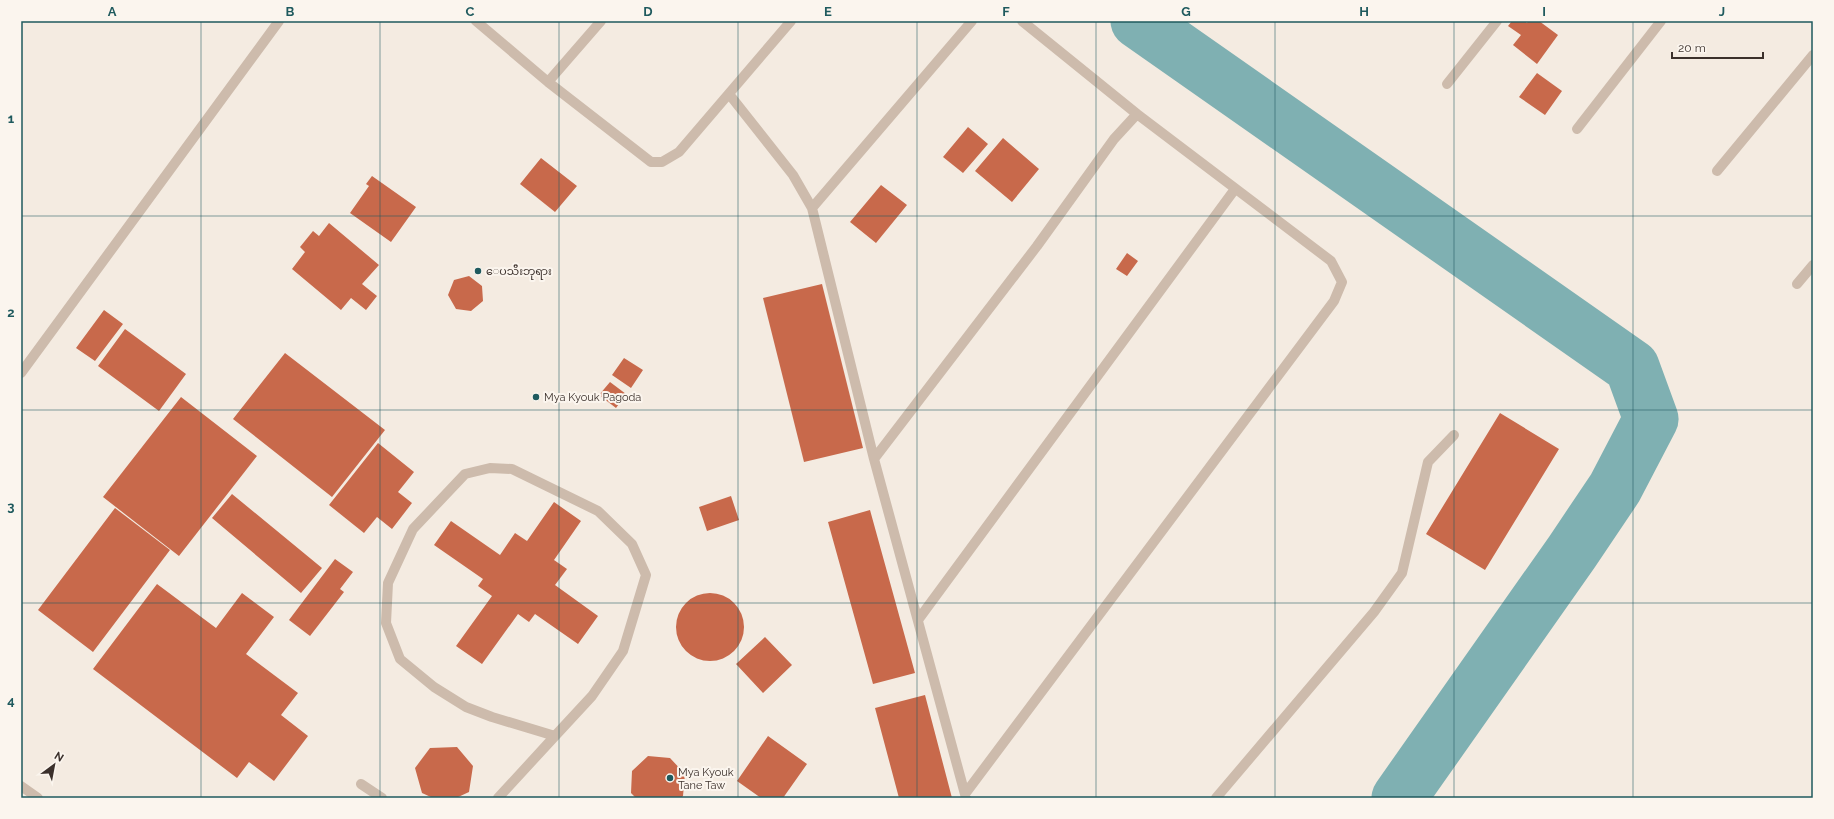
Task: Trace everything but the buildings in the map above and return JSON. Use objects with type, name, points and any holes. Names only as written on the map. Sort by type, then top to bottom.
[{"type":"street","points":[[21,373],[279,21]]},
{"type":"street","points":[[476,21],[548,82],[651,162],[662,162],[679,152],[791,21]]},
{"type":"street","points":[[548,82],[601,21]]},
{"type":"street","points":[[812,208],[972,21]]},
{"type":"street","points":[[965,796],[1334,301],[1342,282],[1331,261],[1137,114],[1022,21]]},
{"type":"street","points":[[1447,84],[1497,21]]},
{"type":"street","points":[[1577,129],[1661,21]]},
{"type":"street","points":[[1718,171],[1813,55]]},
{"type":"street","points":[[729,94],[794,175],[812,208],[874,459],[965,796]]},
{"type":"street","points":[[874,459],[1037,246],[1114,140],[1137,114]]},
{"type":"street","points":[[918,620],[1236,189]]},
{"type":"street","points":[[1797,284],[1813,265]]},
{"type":"street","points":[[1216,798],[1374,612],[1402,573],[1428,462],[1454,435]]},
{"type":"street","points":[[498,798],[592,696],[623,651],[646,575],[632,544],[598,511],[512,469],[490,468],[465,474],[413,529],[388,582],[386,623],[400,659],[434,687],[466,707],[492,717],[555,736]]},
{"type":"street","points":[[361,784],[382,798]]},
{"type":"street","points":[[21,786],[38,798]]},
{"type":"waterway","points":[[1138,21],[1632,367],[1651,419],[1615,488],[1572,552],[1399,798]]},
{"type":"place","name":"ေပသီးဘုရား","points":[[478,271]]},
{"type":"place","name":"Mya Kyouk Pagoda","points":[[536,397]]},
{"type":"place","name":"Mya Kyouk Tane Taw","points":[[670,778]]}]
